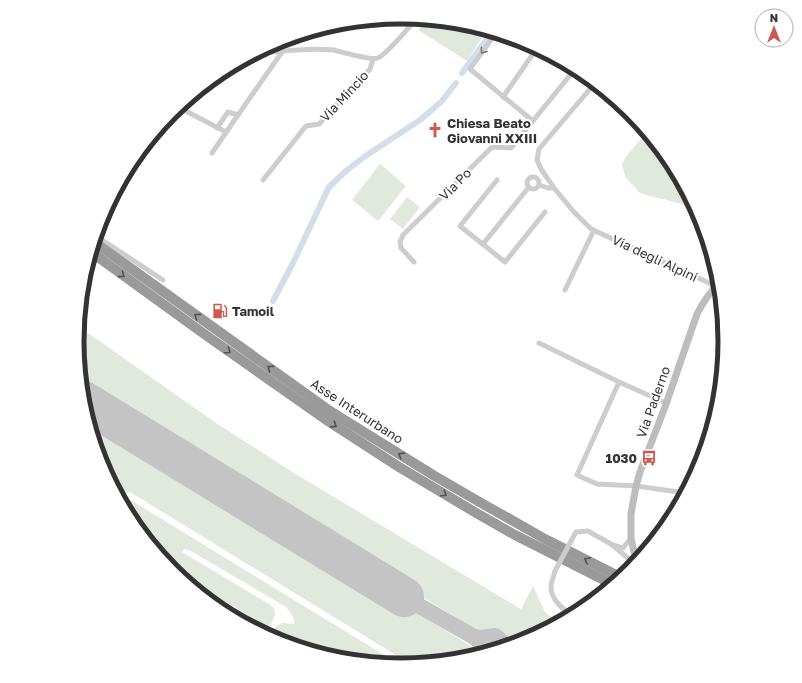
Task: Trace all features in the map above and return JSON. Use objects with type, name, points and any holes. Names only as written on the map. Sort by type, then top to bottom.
[{"type":"highway","name":"Asse Interurbano","points":[[98,245],[330,411],[433,475],[490,508],[545,539],[616,575]]},
{"type":"highway","name":"Asse Interurbano","points":[[95,255],[300,402],[382,456],[521,538],[608,582]]},
{"type":"street","points":[[269,53],[324,49],[342,51],[374,59],[387,52],[410,24]]},
{"type":"street","points":[[492,38],[470,69],[532,121]]},
{"type":"street","points":[[212,153],[282,52]]},
{"type":"street","points":[[503,97],[533,53]]},
{"type":"street","name":"Via Mincio","points":[[263,180],[306,126],[319,124],[370,69],[374,59]]},
{"type":"street","name":"Via Po","points":[[414,262],[401,248],[400,242],[403,235],[491,148],[511,148],[571,74]]},
{"type":"street","name":"Via degli Alpini","points":[[591,88],[539,149],[537,160],[541,169],[554,188],[574,212],[591,229],[707,282],[713,283]]},
{"type":"street","points":[[184,110],[226,132]]},
{"type":"street","points":[[217,128],[228,112],[238,115]]},
{"type":"street","points":[[529,187],[527,184],[528,181],[530,178],[534,177],[539,182],[539,185]]},
{"type":"street","points":[[497,180],[460,226],[505,262],[545,212]]},
{"type":"street","points":[[539,185],[554,188]]},
{"type":"street","points":[[529,187],[534,189],[539,185]]},
{"type":"street","points":[[483,244],[529,187]]},
{"type":"street","points":[[565,290],[594,230]]},
{"type":"street","points":[[100,239],[163,280]]},
{"type":"street","name":"Via Paderno","points":[[636,555],[631,538],[631,514],[640,472],[697,314],[714,289]]},
{"type":"street","points":[[539,343],[666,403]]},
{"type":"street","points":[[619,382],[577,474],[597,484],[636,486],[680,492]]},
{"type":"street","points":[[567,611],[553,598],[551,586],[555,571],[576,532],[588,531],[611,544],[630,560]]},
{"type":"street","points":[[623,548],[631,538]]},
{"type":"street","points":[[611,544],[634,552]]},
{"type":"shaded area","points":[[422,25],[463,30],[484,35],[467,61],[418,30]]},
{"type":"shaded area","points":[[643,136],[651,145],[649,149],[659,157],[665,165],[688,206],[638,192],[625,176],[622,164],[627,155]]},
{"type":"shaded area","points":[[380,164],[406,186],[378,221],[352,200]]},
{"type":"shaded area","points":[[407,197],[420,207],[403,229],[390,219]]},
{"type":"shaded area","points":[[84,330],[216,423],[294,473],[521,609],[533,586],[545,612],[554,619],[523,635],[506,641],[506,637],[499,630],[491,629],[483,633],[88,393],[84,362]]},
{"type":"shaded area","points":[[92,415],[477,650],[442,656],[402,659],[130,492],[127,493],[121,490],[116,482],[100,444]]},
{"type":"shaded area","points":[[124,497],[390,658],[339,653],[299,642],[273,632],[282,623],[294,624],[293,617],[286,607],[189,550],[184,549],[182,552],[269,604],[274,608],[275,615],[269,630],[250,620],[237,608],[209,594],[176,566],[149,535]]},
{"type":"waterway","points":[[462,73],[489,37]]},
{"type":"waterway","points":[[273,301],[329,187],[364,157],[420,120],[441,102],[456,83]]},
{"type":"taxiway","points":[[404,597],[474,637],[486,647]]},
{"type":"taxiway","points":[[474,637],[481,638],[495,636],[500,640],[500,643]]},
{"type":"runway","points":[[90,405],[404,597]]},
{"type":"place","name":"Chiesa Beato Giovanni XXIII","points":[[435,130]]},
{"type":"place","name":"Tamoil","points":[[220,311]]},
{"type":"place","name":"1030","points":[[649,458]]}]
